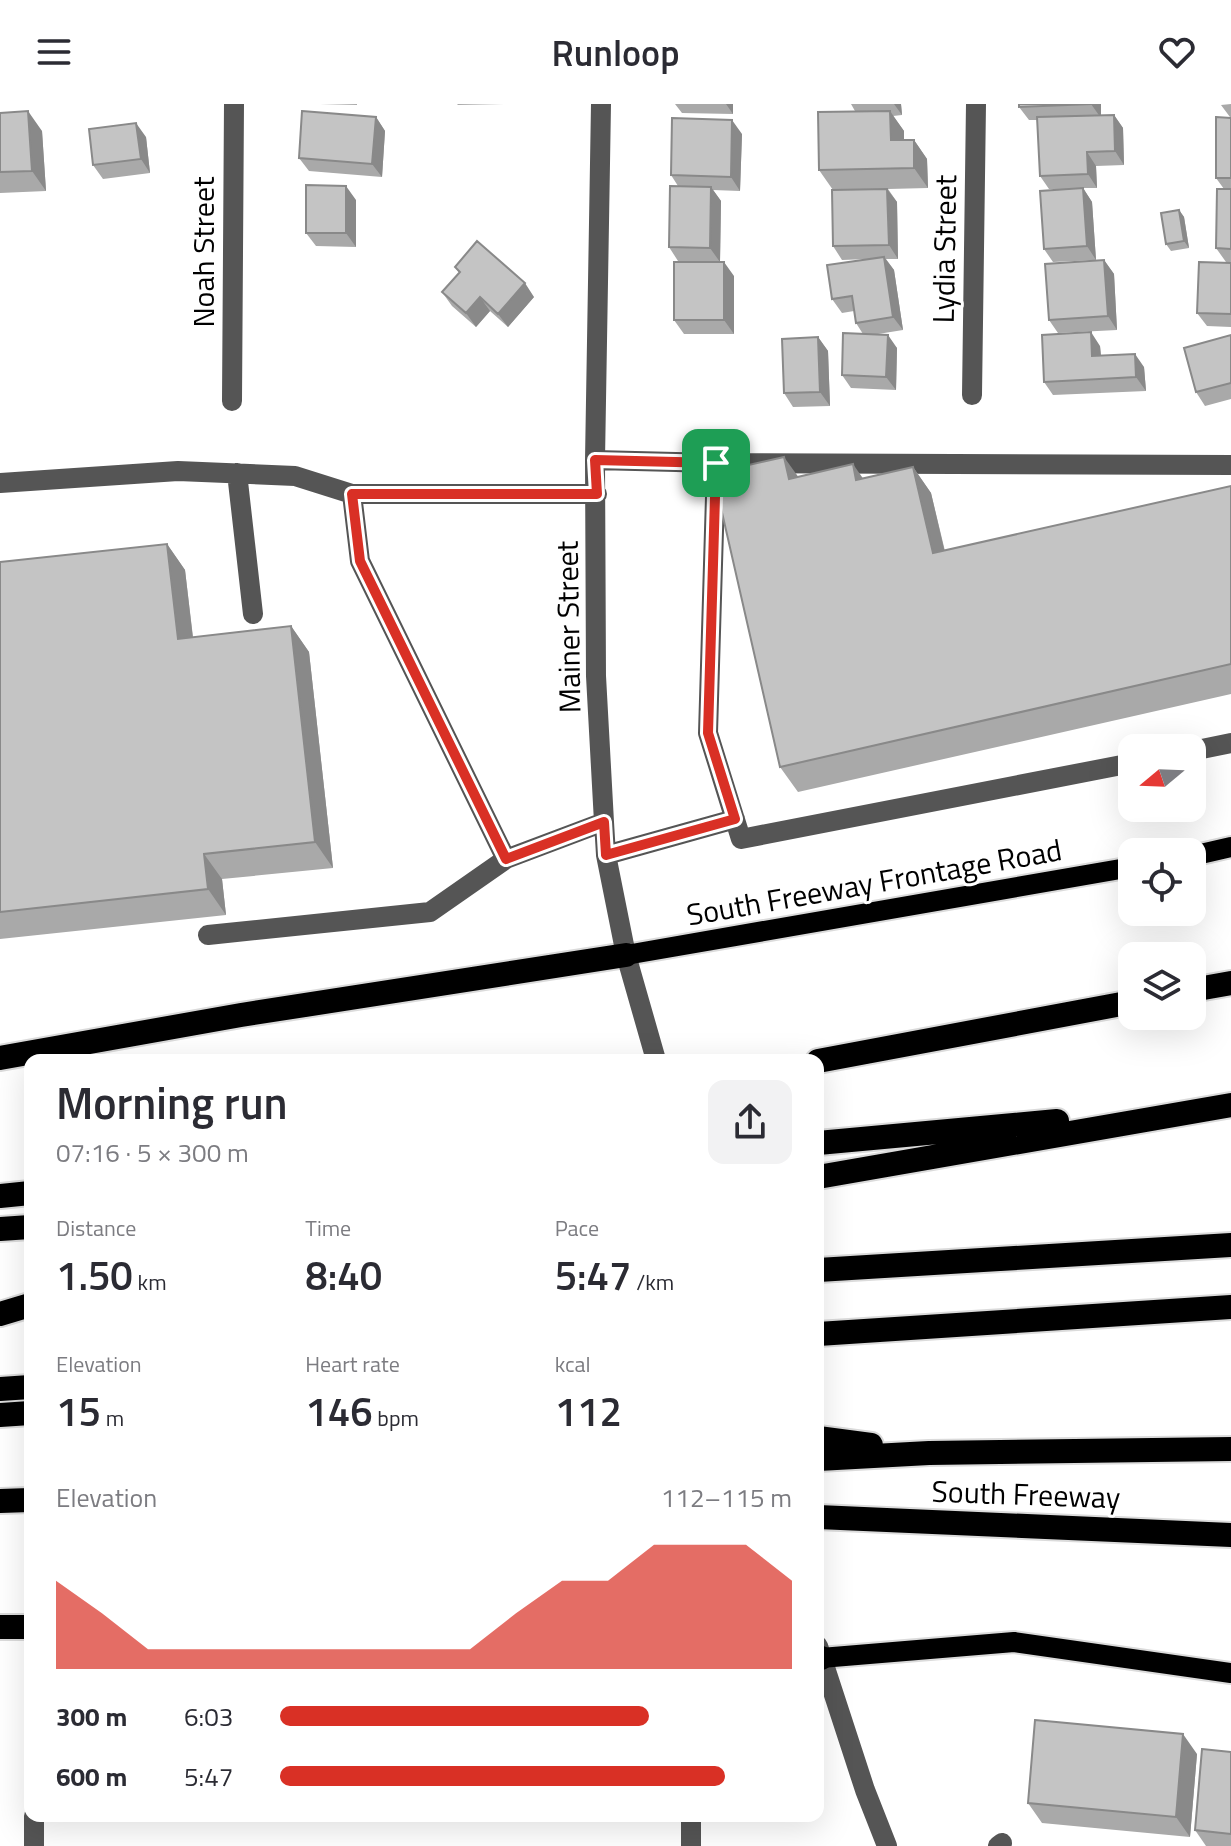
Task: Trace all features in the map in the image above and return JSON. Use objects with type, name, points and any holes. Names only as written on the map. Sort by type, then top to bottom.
[{"type":"highway","points":[[0,1058],[241,1015],[626,955]]},
{"type":"highway","points":[[1206,987],[1231,983]]},
{"type":"highway","points":[[824,1060],[1118,1005]]},
{"type":"highway","points":[[824,1142],[1231,1105]]},
{"type":"highway","points":[[824,1176],[1231,1105]]},
{"type":"highway","points":[[0,1196],[24,1194]]},
{"type":"highway","points":[[0,1229],[24,1227]]},
{"type":"highway","points":[[824,1270],[1231,1245]]},
{"type":"highway","points":[[0,1314],[24,1307]]},
{"type":"highway","points":[[824,1334],[1231,1307]]},
{"type":"highway","points":[[0,1322],[24,1320]]},
{"type":"highway","points":[[0,1389],[24,1387]]},
{"type":"highway","points":[[0,1415],[24,1413]]},
{"type":"highway","points":[[824,1439],[929,1453]]},
{"type":"highway","points":[[824,1459],[929,1453],[1231,1449]]},
{"type":"highway","points":[[0,1501],[24,1500]]},
{"type":"highway","name":"South Freeway","points":[[824,1517],[1231,1535]]},
{"type":"highway","points":[[0,1627],[24,1627]]},
{"type":"main road","points":[[1206,853],[1231,847]]},
{"type":"main road","name":"South Freeway Frontage Road","points":[[626,955],[1118,869]]},
{"type":"main road","points":[[824,1654],[1014,1642],[1231,1673]]},
{"type":"street","name":"Noah Street","points":[[232,401],[234,104]]},
{"type":"street","name":"Mainer Street","points":[[601,104],[595,460],[596,676],[604,822],[606,855],[626,955],[654,1054]]},
{"type":"street","name":"Lydia Street","points":[[972,395],[976,104]]},
{"type":"street","points":[[595,460],[1231,465]]},
{"type":"street","points":[[716,463],[708,733],[741,839],[1118,766]]},
{"type":"street","points":[[0,483],[178,471],[295,476],[352,494],[597,494]]},
{"type":"street","points":[[237,473],[253,614]]},
{"type":"street","points":[[352,494],[360,561],[506,859]]},
{"type":"street","points":[[1206,748],[1231,743]]},
{"type":"street","points":[[606,855],[735,819]]},
{"type":"street","points":[[208,935],[430,912],[506,859],[604,822]]},
{"type":"street","points":[[824,1669],[887,1846]]},
{"type":"street","points":[[34,1822],[34,1846]]},
{"type":"street","points":[[691,1822],[691,1846]]},
{"type":"building","points":[[1019,104],[1092,104],[1019,107]]},
{"type":"building","points":[[28,111],[32,171],[0,172],[0,113]]},
{"type":"building","points":[[302,111],[376,117],[372,164],[299,158]]},
{"type":"building","points":[[890,111],[891,140],[914,140],[914,168],[819,170],[818,112]]},
{"type":"building","points":[[1114,115],[1115,151],[1087,152],[1088,174],[1040,176],[1037,117]]},
{"type":"building","points":[[1216,117],[1231,118],[1231,178],[1216,178]]},
{"type":"building","points":[[672,118],[732,120],[731,177],[671,175]]},
{"type":"building","points":[[136,123],[141,159],[93,165],[89,129]]},
{"type":"building","points":[[306,185],[346,186],[346,233],[306,233]]},
{"type":"building","points":[[670,186],[711,187],[710,248],[669,247]]},
{"type":"building","points":[[1083,188],[1087,246],[1044,249],[1040,191]]},
{"type":"building","points":[[887,189],[889,245],[833,246],[832,190]]},
{"type":"building","points":[[1217,189],[1231,189],[1231,249],[1216,248]]},
{"type":"building","points":[[1179,210],[1184,241],[1166,244],[1161,213]]},
{"type":"building","points":[[477,241],[525,283],[498,314],[480,297],[466,313],[442,292],[460,272],[455,267]]},
{"type":"building","points":[[884,257],[893,317],[856,323],[852,296],[832,299],[827,265]]},
{"type":"building","points":[[1104,260],[1108,316],[1049,320],[1045,264]]},
{"type":"building","points":[[674,262],[724,262],[724,320],[674,320]]},
{"type":"building","points":[[1199,262],[1231,263],[1231,314],[1197,313]]},
{"type":"building","points":[[1091,332],[1092,356],[1135,354],[1136,377],[1044,382],[1042,335]]},
{"type":"building","points":[[843,333],[888,335],[886,377],[842,375]]},
{"type":"building","points":[[1231,335],[1231,383],[1196,392],[1184,348]]},
{"type":"building","points":[[818,337],[820,392],[784,393],[782,339]]},
{"type":"building","points":[[784,457],[789,479],[853,464],[856,480],[913,467],[933,553],[1231,486],[1231,664],[780,767],[713,473]]},
{"type":"building","points":[[167,544],[178,639],[291,626],[315,842],[204,854],[208,889],[0,912],[0,562]]},
{"type":"building","points":[[1035,1720],[1183,1734],[1176,1817],[1028,1803]]},
{"type":"building","points":[[1202,1749],[1231,1752],[1231,1834],[1195,1830]]},
{"type":"route","points":[[595,460],[716,463],[708,733],[735,819],[606,855],[604,822],[506,859],[360,561],[352,494],[597,494],[595,460]]}]
